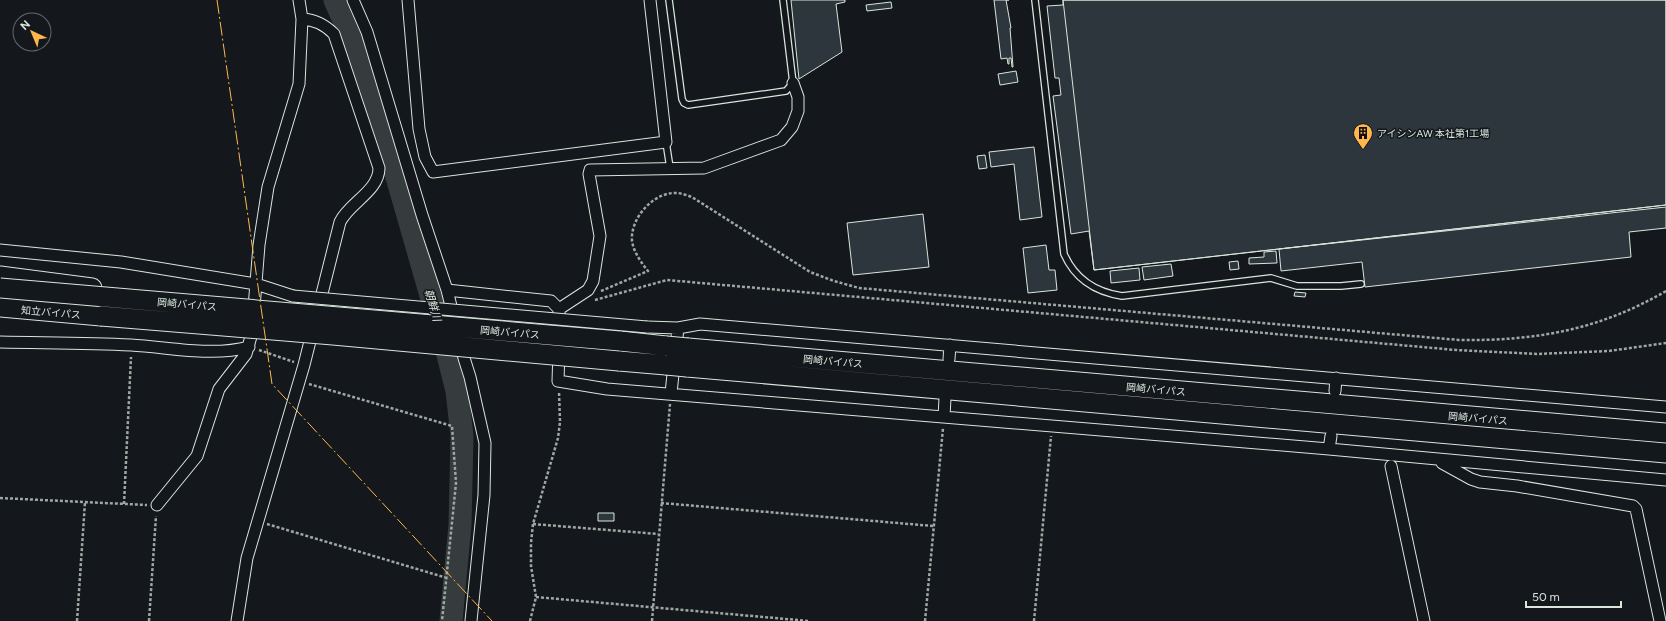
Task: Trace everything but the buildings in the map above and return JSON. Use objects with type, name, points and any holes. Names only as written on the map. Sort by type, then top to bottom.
[{"type":"highway","points":[[0,276],[80,286],[189,304]]},
{"type":"highway","name":"岡崎バイパス","points":[[0,288],[620,341],[666,346],[687,358],[1426,432],[1666,453]]},
{"type":"highway","name":"知立バイパス","points":[[0,307],[101,316]]},
{"type":"highway","points":[[0,319],[101,316]]},
{"type":"highway","name":"岡崎バイパス","points":[[101,316],[666,365],[687,358],[1497,419],[1666,434]]},
{"type":"highway","points":[[1497,419],[1546,417],[1666,420]]},
{"type":"highway","points":[[1426,432],[1498,449],[1666,465]]},
{"type":"street","points":[[157,505],[197,456],[219,389],[227,377],[241,362],[249,347],[252,333],[260,239],[268,187],[299,84],[302,19],[299,0]]},
{"type":"street","points":[[354,0],[367,32],[422,215],[447,290],[470,377],[485,443],[484,495],[471,621]]},
{"type":"street","points":[[408,0],[419,129],[425,157],[433,172],[666,142],[650,0]]},
{"type":"street","points":[[237,621],[247,558],[304,365],[340,222],[344,214],[374,184],[379,173],[334,34],[324,25],[315,20],[302,19]]},
{"type":"street","points":[[559,309],[588,290],[592,281],[600,236],[589,174],[590,170],[704,168],[781,140],[792,127],[798,110],[798,97],[793,83]]},
{"type":"street","points":[[0,250],[121,262],[256,284],[293,296],[647,327],[678,328],[700,324],[1666,407]]},
{"type":"street","points":[[447,290],[551,300],[559,309],[558,381],[607,389],[671,393],[1329,449],[1666,480]]},
{"type":"street","points":[[671,393],[678,328]]},
{"type":"street","points":[[0,342],[132,345],[218,352],[235,351],[249,347]]},
{"type":"street","points":[[949,359],[950,345]]},
{"type":"street","points":[[1335,390],[1336,378]]},
{"type":"street","points":[[944,417],[945,398]]},
{"type":"street","points":[[1329,449],[1331,436]]},
{"type":"street","points":[[1438,460],[1471,479],[1480,482],[1517,486],[1633,506],[1636,509],[1660,621]]},
{"type":"street","points":[[1391,466],[1424,621]]},
{"type":"lane","points":[[669,0],[684,103],[688,105],[786,91],[793,83],[783,0]]},
{"type":"lane","points":[[1035,0],[1064,254],[1069,265],[1084,282],[1103,292],[1122,296],[1271,278],[1297,286],[1341,286],[1361,284]]},
{"type":"lane","points":[[666,142],[670,168]]},
{"type":"path","points":[[600,292],[648,271],[636,254],[632,242],[632,232],[636,222],[649,203],[658,197],[677,193],[695,199],[810,272],[834,281],[860,288],[1459,340],[1499,340],[1565,332],[1596,324],[1630,310],[1666,291]]},
{"type":"path","points":[[588,302],[667,280],[1456,350],[1537,354],[1609,351],[1666,344]]},
{"type":"path","points":[[124,504],[132,345]]},
{"type":"path","points":[[249,347],[304,365]]},
{"type":"path","points":[[299,381],[452,426],[456,483],[442,621]]},
{"type":"path","points":[[530,621],[536,597],[531,566],[533,524],[558,438],[560,422],[558,381]]},
{"type":"path","points":[[652,621],[658,534],[671,393]]},
{"type":"path","points":[[925,621],[944,417]]},
{"type":"path","points":[[1034,621],[1052,426]]},
{"type":"path","points":[[0,498],[157,505],[149,621]]},
{"type":"path","points":[[77,621],[85,502]]},
{"type":"path","points":[[661,503],[933,526]]},
{"type":"path","points":[[257,521],[447,578]]},
{"type":"path","points":[[533,524],[658,534]]},
{"type":"path","points":[[536,597],[809,621]]},
{"type":"waterway","name":"朝鮮川","points":[[335,0],[350,34],[397,177],[457,391],[462,436],[460,525],[451,621]]},
{"type":"power","points":[[217,0],[272,384],[492,621]]},
{"type":"place","name":"アイシンAW 本社第1工場","points":[[1363,150]]}]
